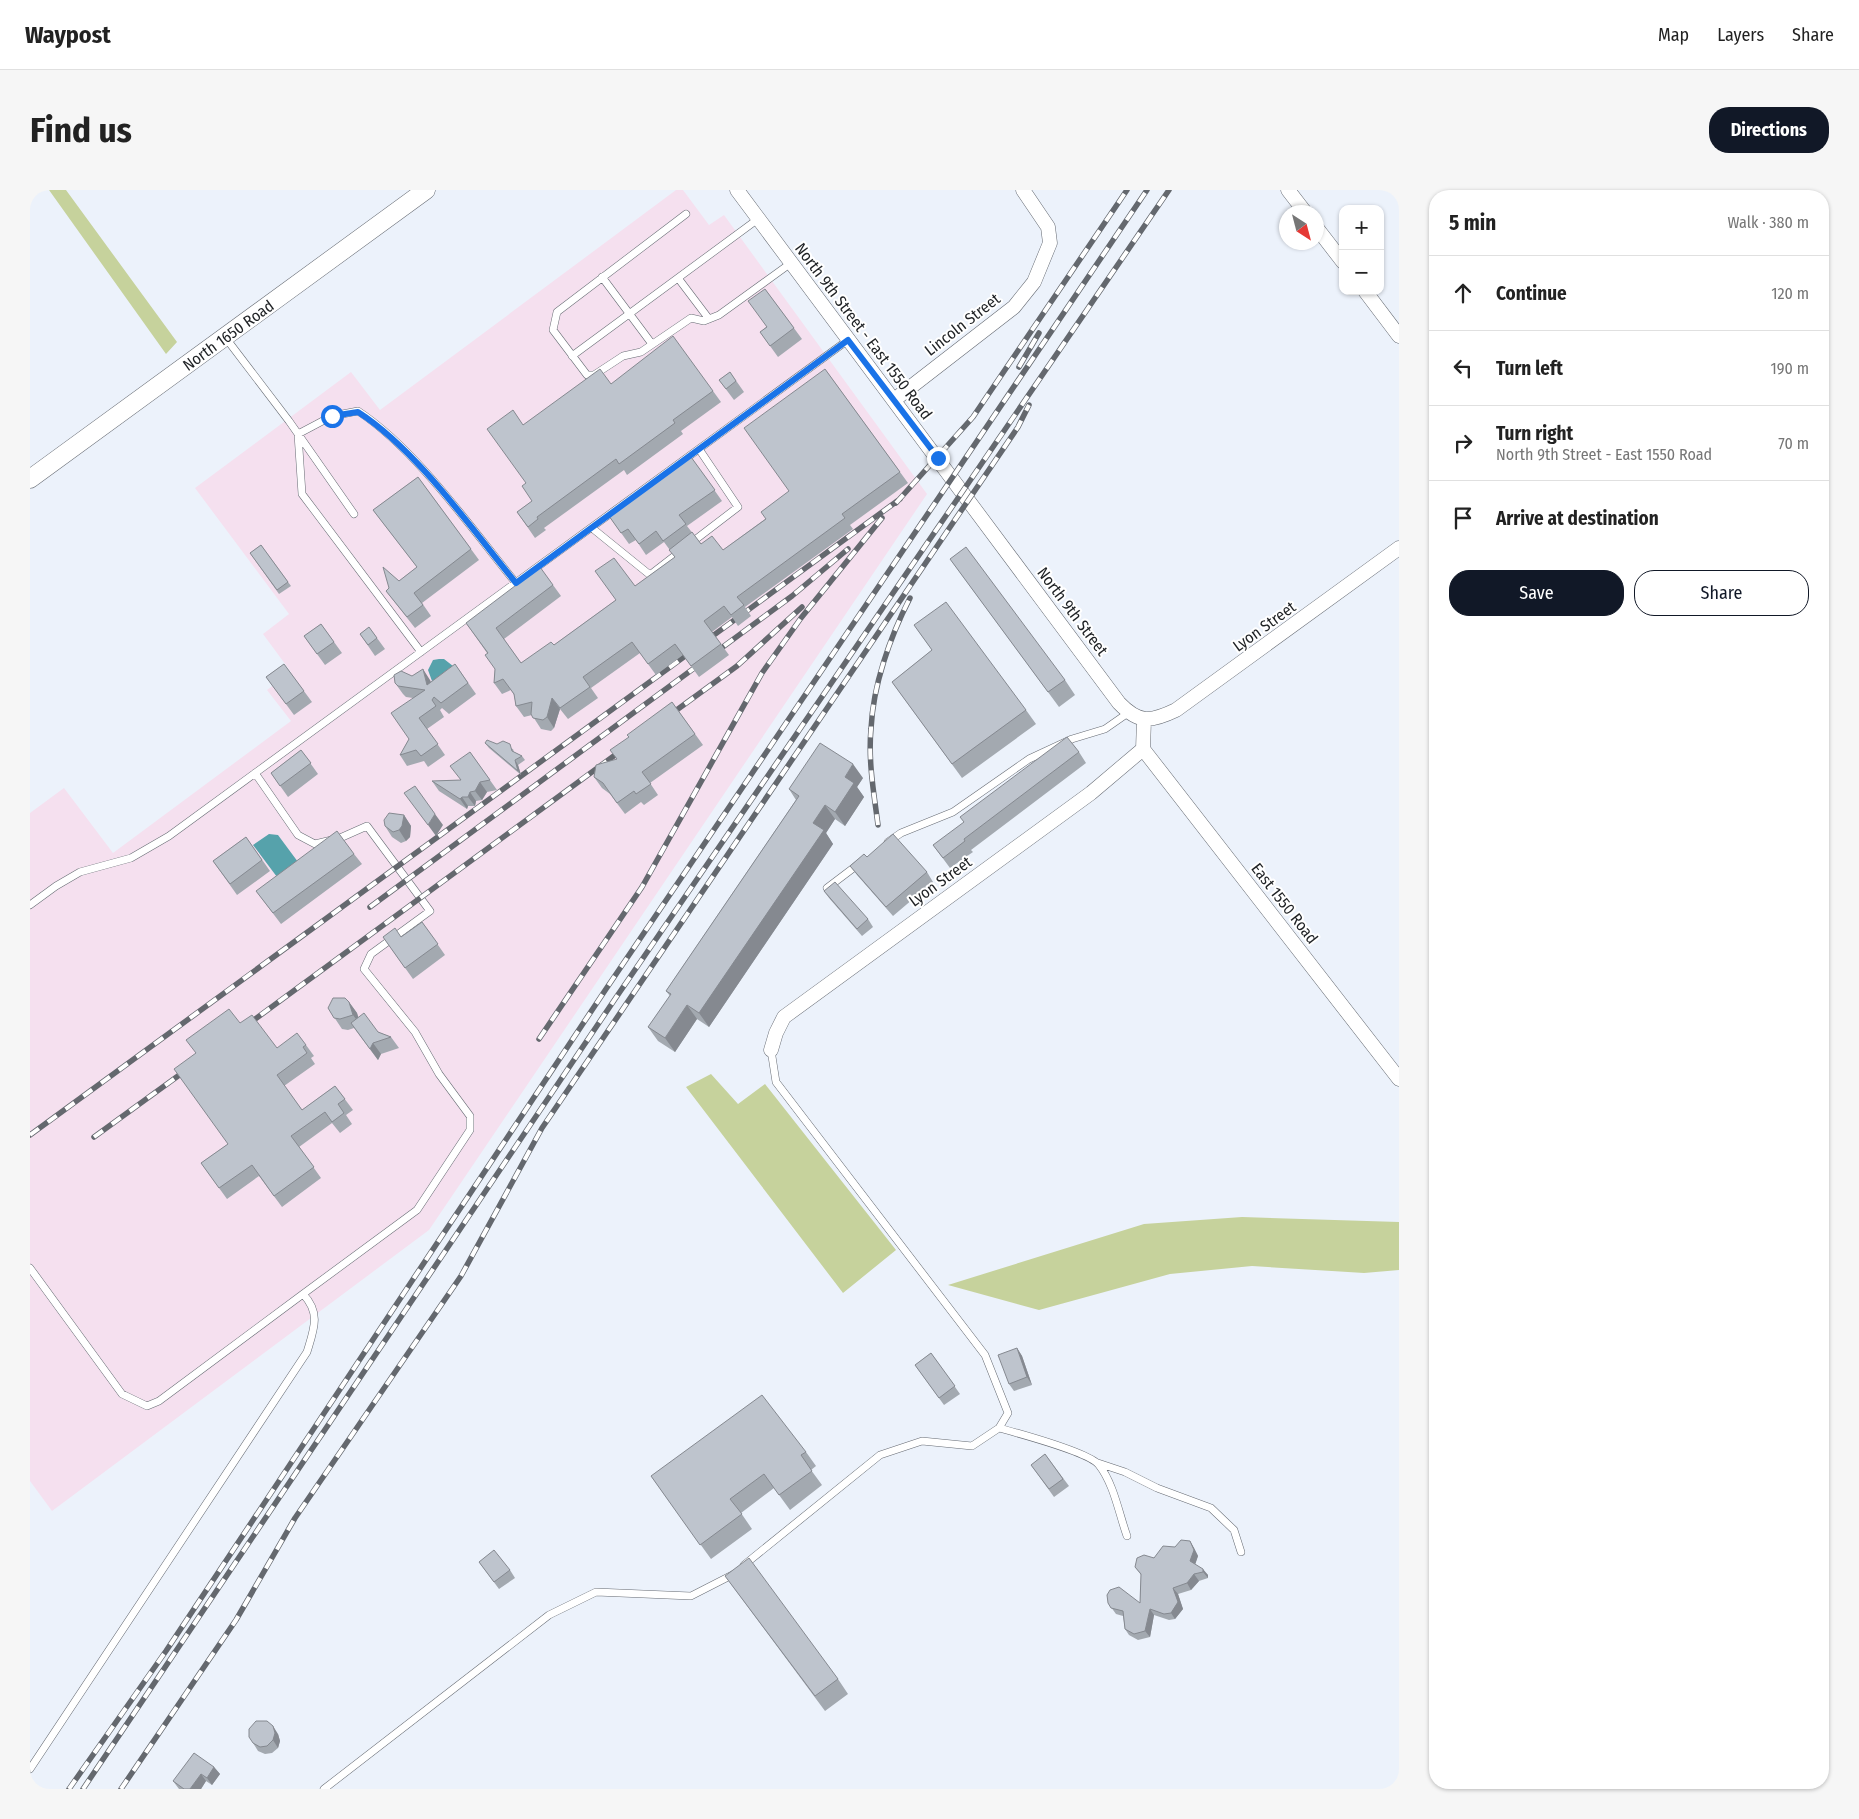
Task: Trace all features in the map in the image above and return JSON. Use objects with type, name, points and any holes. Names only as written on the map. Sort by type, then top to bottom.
[{"type":"street","name":"North 1650 Road","points":[[30,479],[426,190]]},
{"type":"street","name":"North 9th Street - East 1550 Road","points":[[736,190],[962,492]]},
{"type":"street","name":"Lincoln Street","points":[[894,400],[1014,307],[1034,282],[1050,243],[1048,227],[1023,190]]},
{"type":"street","points":[[1288,190],[1300,205]]},
{"type":"street","points":[[1324,237],[1339,257]]},
{"type":"street","points":[[1368,295],[1399,336]]},
{"type":"street","name":"North 9th Street","points":[[962,492],[1128,713],[1144,720]]},
{"type":"street","name":"Lyon Street","points":[[1144,720],[1160,718],[1176,710],[1399,548]]},
{"type":"street","points":[[1142,749],[1144,720]]},
{"type":"street","name":"Lyon Street","points":[[771,1050],[776,1033],[784,1017],[1091,793],[1142,749]]},
{"type":"street","name":"East 1550 Road","points":[[1142,749],[1399,1079]]},
{"type":"lane","points":[[686,214],[557,312],[553,330],[587,375],[594,375],[623,356],[641,352],[691,318],[704,321],[719,315],[791,263]]},
{"type":"lane","points":[[572,356],[758,219]]},
{"type":"lane","points":[[602,277],[652,344]]},
{"type":"lane","points":[[678,278],[709,319]]},
{"type":"lane","points":[[225,337],[298,434],[354,514]]},
{"type":"lane","points":[[30,905],[56,886],[80,872],[131,858],[170,836],[848,340]]},
{"type":"lane","points":[[298,434],[332,416],[358,412],[375,423],[434,482],[516,583]]},
{"type":"lane","points":[[298,434],[302,494],[421,652]]},
{"type":"lane","points":[[592,528],[650,576],[738,507],[699,449]]},
{"type":"lane","points":[[878,850],[901,833],[954,812],[1028,759],[1072,739],[1105,729],[1128,713]]},
{"type":"lane","points":[[30,1268],[122,1394],[147,1406],[159,1402],[417,1210],[470,1130],[470,1116],[439,1074],[415,1032],[364,969],[372,954],[430,911],[367,826],[340,838],[315,844],[298,835],[256,773]]},
{"type":"lane","points":[[827,888],[864,860]]},
{"type":"lane","points":[[324,1789],[548,1615],[596,1592],[691,1596],[736,1573],[880,1455],[922,1441],[972,1446],[999,1428],[1008,1413],[985,1355],[776,1082],[771,1050]]},
{"type":"lane","points":[[30,1769],[308,1352],[316,1320],[310,1301],[303,1294]]},
{"type":"lane","points":[[999,1428],[1045,1440],[1098,1464],[1125,1472],[1158,1488],[1211,1508],[1234,1530],[1241,1552]]},
{"type":"lane","points":[[1098,1464],[1111,1488],[1127,1536]]},
{"type":"shaded area","points":[[676,190],[683,190],[709,225],[724,215],[927,494],[429,1230],[52,1511],[30,1481],[30,813],[64,788],[113,853],[291,721],[267,690],[291,672],[263,634],[289,614],[195,488],[351,372],[380,410]]},
{"type":"green space","points":[[49,190],[66,190],[177,342],[166,354]]},
{"type":"green space","points":[[711,1074],[738,1104],[765,1084],[896,1250],[843,1293],[686,1087]]},
{"type":"green space","points":[[1242,1217],[1399,1222],[1399,1270],[1364,1273],[1252,1266],[1170,1274],[1039,1310],[948,1285],[1144,1224]]},
{"type":"water","points":[[444,659],[453,666],[437,684],[432,681],[428,670],[433,660]]},
{"type":"water","points":[[269,834],[278,835],[298,862],[277,877],[253,845]]},
{"type":"building","points":[[765,289],[794,328],[770,346],[760,332],[767,327],[748,301]]},
{"type":"building","points":[[673,336],[713,391],[673,420],[675,423],[619,464],[616,459],[537,517],[538,519],[528,527],[517,512],[532,501],[522,486],[526,483],[487,429],[513,410],[523,425],[600,369],[611,384]]},
{"type":"building","points":[[825,369],[900,472],[842,514],[845,518],[737,597],[744,605],[731,615],[724,606],[704,621],[721,644],[691,666],[675,644],[648,664],[632,642],[583,677],[590,687],[560,708],[552,698],[547,717],[543,720],[533,718],[531,714],[532,702],[516,706],[514,694],[503,679],[494,683],[495,669],[485,655],[488,653],[466,623],[540,567],[553,585],[496,628],[521,663],[551,642],[554,645],[616,600],[595,571],[614,558],[635,586],[675,557],[669,550],[692,532],[701,544],[712,536],[723,550],[766,519],[761,512],[789,491],[744,428]]},
{"type":"building","points":[[730,372],[736,381],[726,389],[719,380]]},
{"type":"building","points":[[691,457],[715,490],[679,515],[686,524],[663,541],[656,531],[639,544],[628,529],[621,533],[609,516]]},
{"type":"building","points":[[418,477],[471,549],[414,593],[423,605],[407,617],[386,591],[389,588],[383,567],[399,581],[417,567],[373,510]]},
{"type":"building","points":[[261,545],[288,582],[277,590],[250,553]]},
{"type":"building","points":[[966,547],[1065,680],[1048,692],[950,559]]},
{"type":"building","points":[[946,602],[1026,710],[952,764],[892,682],[932,650],[914,625]]},
{"type":"building","points":[[321,624],[334,642],[317,654],[304,636]]},
{"type":"building","points":[[369,627],[377,638],[368,645],[360,634]]},
{"type":"building","points":[[284,664],[304,691],[286,704],[266,677]]},
{"type":"building","points":[[455,664],[468,683],[441,703],[434,697],[432,700],[436,706],[419,718],[438,744],[421,756],[416,750],[400,755],[409,739],[391,713],[425,690],[398,686],[395,683],[394,675],[401,671],[412,676],[423,669],[427,685]]},
{"type":"building","points":[[672,702],[695,734],[642,772],[651,784],[636,794],[634,791],[617,803],[603,783],[594,777],[596,765],[617,759],[610,750]]},
{"type":"building","points":[[1067,737],[1079,752],[964,839],[965,841],[943,858],[933,845],[964,822],[960,817]]},
{"type":"building","points":[[487,740],[497,744],[503,741],[510,744],[512,751],[522,756],[515,760],[518,771],[485,743]]},
{"type":"building","points":[[820,743],[853,764],[845,777],[854,783],[835,812],[825,805],[813,823],[824,830],[699,1013],[687,1005],[665,1038],[648,1027],[671,994],[666,991],[799,796],[789,789]]},
{"type":"building","points":[[301,750],[311,763],[280,786],[271,773]]},
{"type":"building","points":[[470,752],[490,780],[480,782],[475,791],[470,792],[468,797],[460,799],[432,781],[461,780],[450,766]]},
{"type":"building","points":[[415,786],[435,814],[428,825],[404,793]]},
{"type":"building","points":[[389,813],[404,815],[402,826],[399,830],[393,832],[385,826],[384,820]]},
{"type":"building","points":[[337,831],[354,854],[273,913],[256,891]]},
{"type":"building","points":[[893,834],[927,872],[886,907],[850,866],[864,854],[867,857]]},
{"type":"building","points":[[246,837],[262,860],[230,884],[213,861]]},
{"type":"building","points":[[835,882],[868,919],[857,929],[824,891]]},
{"type":"building","points":[[422,922],[438,944],[405,968],[383,937],[395,928],[401,937]]},
{"type":"building","points":[[333,998],[345,998],[349,1002],[353,1015],[340,1019],[334,1018],[328,1008]]},
{"type":"building","points":[[229,1009],[240,1023],[252,1015],[277,1048],[297,1033],[306,1045],[303,1047],[307,1053],[277,1075],[302,1110],[335,1086],[345,1099],[338,1104],[344,1113],[332,1122],[325,1112],[291,1136],[314,1167],[274,1196],[252,1165],[219,1188],[201,1163],[228,1144],[174,1069],[196,1053],[186,1040]]},
{"type":"building","points":[[364,1013],[378,1032],[391,1037],[373,1043],[370,1049],[351,1023]]},
{"type":"building","points":[[1017,1348],[1027,1377],[1009,1384],[998,1355]]},
{"type":"building","points":[[931,1353],[955,1386],[939,1398],[915,1365]]},
{"type":"building","points":[[762,1395],[806,1452],[801,1455],[812,1471],[779,1495],[764,1474],[730,1499],[742,1514],[700,1545],[651,1476]]},
{"type":"building","points":[[1045,1454],[1063,1479],[1049,1489],[1031,1465]]},
{"type":"building","points":[[1181,1540],[1190,1541],[1194,1550],[1190,1561],[1203,1569],[1203,1572],[1194,1574],[1187,1583],[1173,1588],[1178,1602],[1171,1613],[1164,1614],[1150,1609],[1145,1631],[1134,1634],[1125,1629],[1123,1611],[1111,1608],[1108,1603],[1107,1595],[1110,1590],[1119,1587],[1140,1603],[1141,1574],[1135,1567],[1137,1558],[1144,1555],[1154,1558],[1163,1546],[1175,1547]]},
{"type":"building","points":[[494,1550],[510,1570],[494,1582],[479,1562]]},
{"type":"building","points":[[749,1558],[838,1679],[815,1696],[725,1576]]},
{"type":"building","points":[[256,1721],[267,1721],[273,1726],[275,1733],[273,1740],[267,1746],[260,1747],[253,1743],[249,1737],[249,1729]]},
{"type":"building","points":[[194,1753],[214,1767],[207,1778],[201,1774],[190,1789],[184,1789],[173,1781]]},
{"type":"railway","points":[[896,503],[973,417],[1127,190]]},
{"type":"railway","points":[[69,1789],[166,1651],[606,989],[1147,190]]},
{"type":"railway","points":[[83,1789],[615,999],[1169,190]]},
{"type":"railway","points":[[1019,367],[1039,333]]},
{"type":"railway","points":[[121,1789],[236,1620],[295,1518],[461,1276],[542,1128],[1018,427],[1029,405]]},
{"type":"railway","points":[[30,1135],[900,499]]},
{"type":"railway","points":[[539,1039],[642,887],[762,673],[801,618],[882,518]]},
{"type":"railway","points":[[370,907],[792,596],[848,549]]},
{"type":"railway","points":[[878,825],[871,765],[872,712],[879,678],[889,645],[910,598]]},
{"type":"railway","points":[[667,717],[737,666],[802,607]]},
{"type":"railway","points":[[243,1028],[626,747]]},
{"type":"railway","points":[[94,1137],[189,1068]]},
{"type":"route","points":[[332,416],[358,412],[375,423],[434,482],[516,583],[848,340],[938,458]]}]
